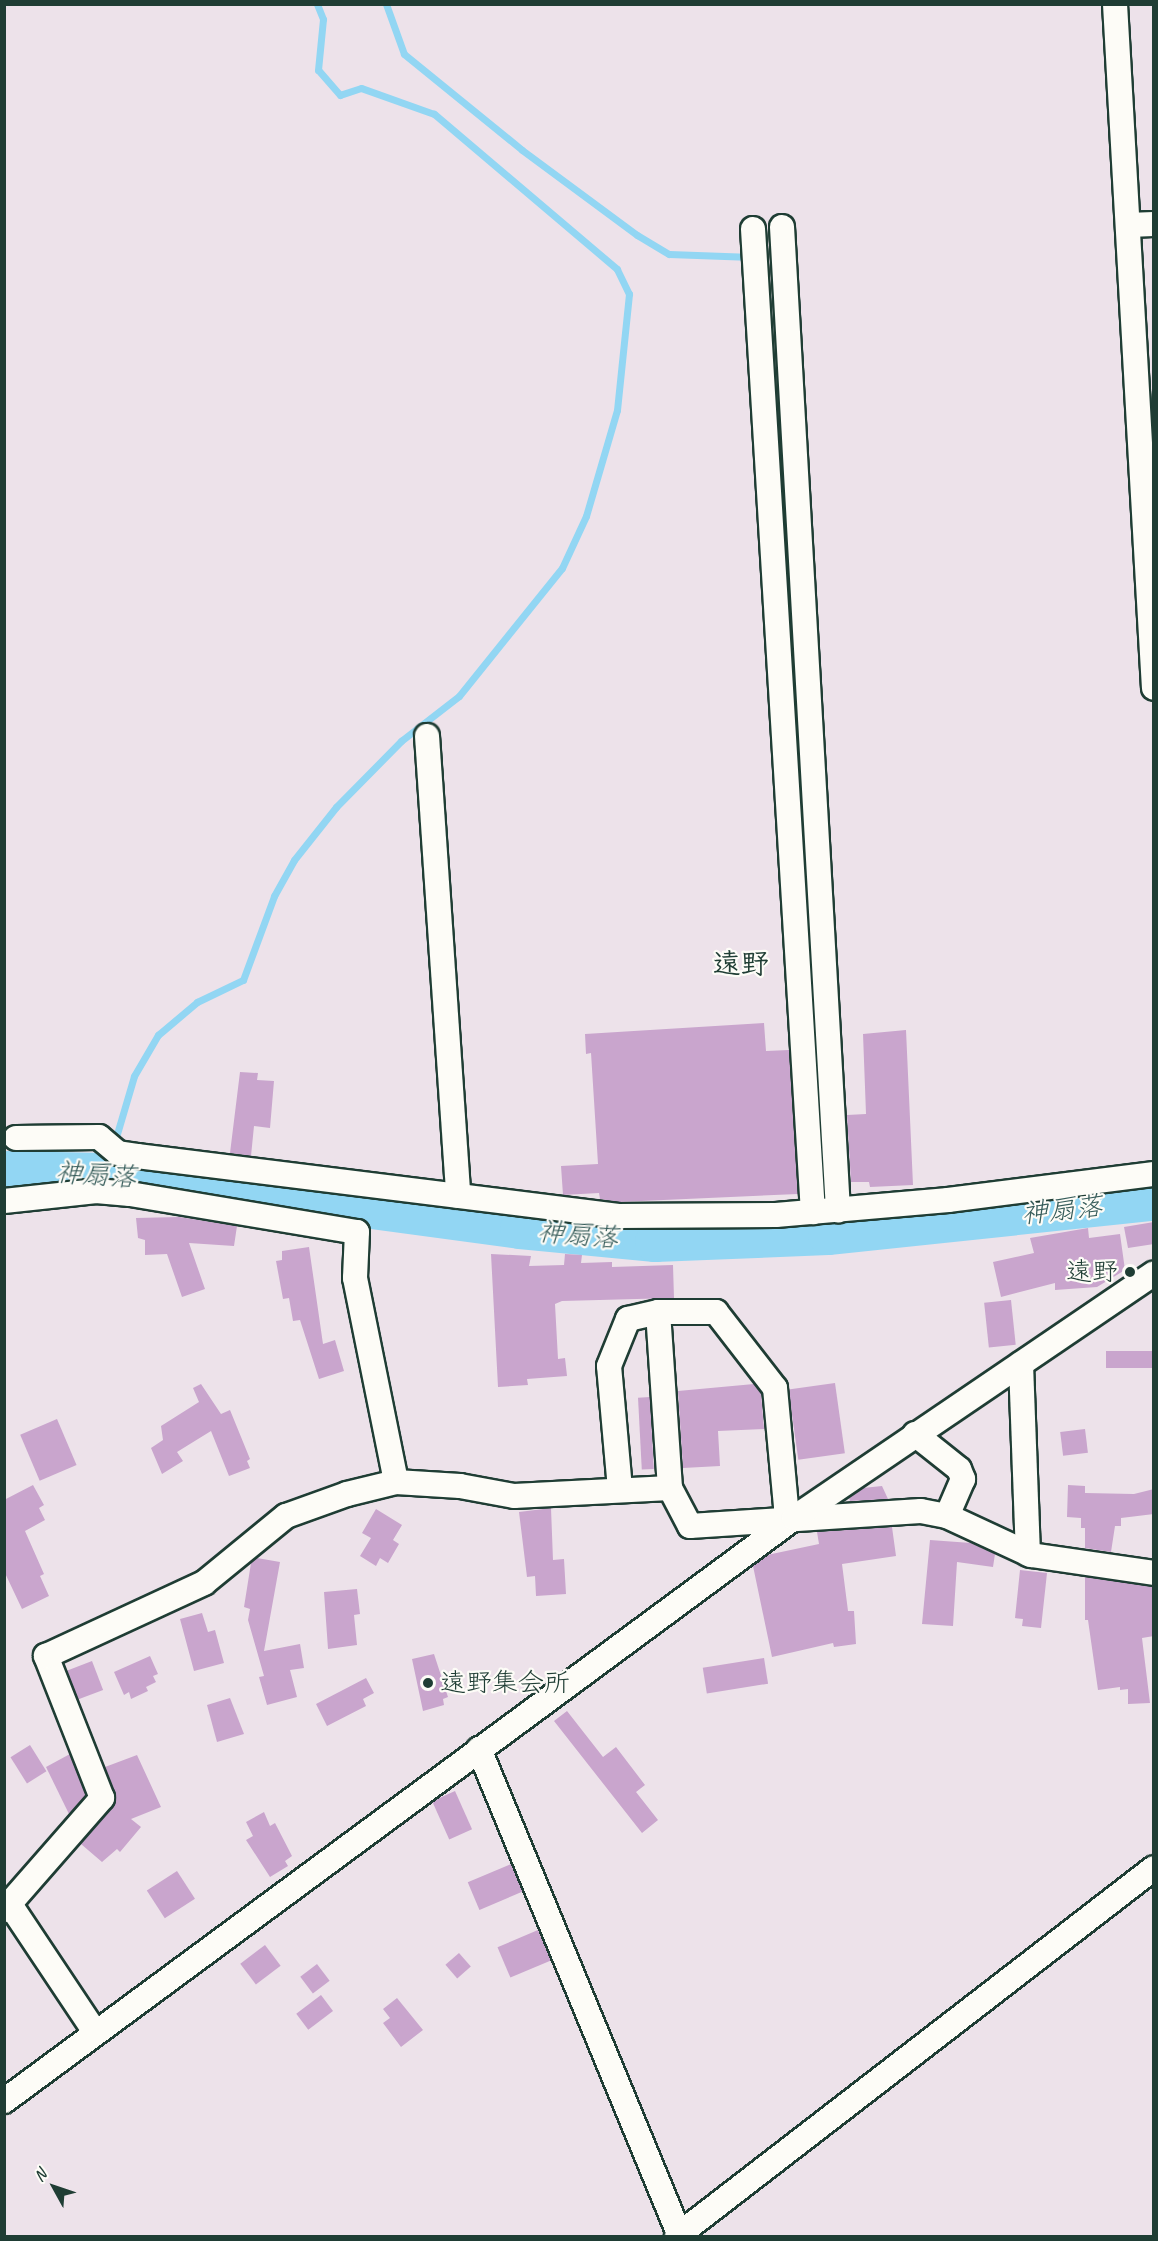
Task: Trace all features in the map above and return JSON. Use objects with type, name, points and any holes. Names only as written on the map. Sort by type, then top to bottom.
[{"type":"street","points":[[1115,4],[1154,688]]},
{"type":"street","points":[[1128,225],[1154,224]]},
{"type":"street","points":[[782,227],[838,1210]]},
{"type":"street","points":[[753,229],[813,1212]]},
{"type":"street","points":[[427,736],[458,1196]]},
{"type":"street","points":[[16,1138],[99,1137],[118,1153],[137,1156],[618,1216],[813,1212],[1154,1174]]},
{"type":"street","points":[[130,1194],[137,1156]]},
{"type":"street","points":[[4,1201],[96,1191],[130,1194],[357,1232],[355,1278],[396,1482]]},
{"type":"street","points":[[4,2101],[794,1518],[1154,1272]]},
{"type":"street","points":[[620,1489],[609,1366],[628,1319],[658,1312],[716,1312],[752,1362],[767,1374],[776,1388],[786,1507],[794,1518]]},
{"type":"street","points":[[658,1312],[670,1488],[690,1526],[900,1510],[947,1516],[1028,1554],[1154,1573]]},
{"type":"street","points":[[1021,1364],[1028,1554]]},
{"type":"street","points":[[915,1434],[959,1469],[963,1479],[947,1516]]},
{"type":"street","points":[[95,2032],[8,1908],[102,1798],[46,1656],[204,1583],[286,1516],[396,1482],[460,1486],[514,1496],[670,1488]]},
{"type":"street","points":[[479,1749],[678,2236],[1154,1868]]},
{"type":"building","points":[[764,1023],[766,1051],[789,1050],[798,1194],[619,1202],[600,1199],[599,1193],[563,1195],[561,1166],[598,1164],[591,1053],[586,1054],[585,1034]]},
{"type":"building","points":[[906,1030],[913,1185],[870,1187],[869,1182],[851,1182],[847,1115],[866,1114],[863,1034]]},
{"type":"building","points":[[240,1072],[258,1073],[257,1080],[274,1081],[270,1128],[254,1126],[251,1156],[230,1153]]},
{"type":"building","points":[[179,1217],[237,1226],[234,1246],[189,1243],[205,1289],[182,1297],[167,1254],[145,1255],[145,1240],[138,1238],[136,1218]]},
{"type":"building","points":[[1154,1222],[1154,1244],[1128,1248],[1124,1227]]},
{"type":"building","points":[[1088,1228],[1089,1238],[1120,1234],[1125,1270],[1097,1287],[1055,1290],[1055,1283],[1001,1297],[993,1262],[1034,1253],[1030,1238]]},
{"type":"building","points":[[309,1247],[323,1344],[335,1340],[344,1371],[319,1379],[300,1320],[293,1321],[289,1298],[283,1299],[276,1261],[282,1260],[282,1251]]},
{"type":"building","points":[[491,1254],[531,1256],[529,1266],[564,1265],[565,1254],[582,1255],[581,1263],[612,1262],[612,1267],[673,1265],[674,1298],[562,1301],[555,1304],[558,1359],[565,1358],[567,1376],[527,1379],[528,1385],[498,1387]]},
{"type":"building","points":[[1011,1300],[1016,1345],[989,1348],[984,1303]]},
{"type":"building","points":[[1106,1351],[1154,1351],[1154,1368],[1106,1368]]},
{"type":"building","points":[[835,1383],[845,1453],[798,1460],[788,1390]]},
{"type":"building","points":[[201,1384],[221,1414],[230,1410],[250,1459],[247,1461],[250,1468],[229,1476],[211,1431],[177,1452],[183,1461],[162,1474],[151,1448],[163,1440],[161,1426],[199,1402],[193,1388]]},
{"type":"building","points":[[754,1384],[761,1393],[764,1429],[718,1431],[720,1466],[683,1468],[678,1391]]},
{"type":"building","points":[[650,1397],[654,1469],[642,1470],[638,1398]]},
{"type":"building","points":[[57,1419],[77,1465],[40,1481],[20,1435]]},
{"type":"building","points":[[1085,1429],[1088,1453],[1063,1456],[1060,1432]]},
{"type":"building","points":[[33,1485],[44,1505],[39,1508],[45,1520],[25,1531],[44,1574],[40,1576],[49,1596],[22,1609],[4,1571],[4,1500]]},
{"type":"building","points":[[1068,1485],[1085,1486],[1085,1493],[1134,1494],[1154,1489],[1154,1514],[1121,1518],[1121,1526],[1115,1526],[1111,1552],[1085,1548],[1085,1528],[1081,1528],[1081,1518],[1067,1517]]},
{"type":"building","points":[[882,1486],[888,1499],[850,1501],[849,1498],[863,1488]]},
{"type":"building","points":[[551,1508],[553,1560],[564,1559],[566,1594],[536,1596],[535,1576],[527,1577],[519,1512]]},
{"type":"building","points":[[376,1509],[402,1525],[393,1540],[399,1544],[388,1563],[380,1558],[376,1566],[360,1556],[371,1538],[362,1533]]},
{"type":"building","points":[[892,1527],[896,1556],[842,1564],[848,1611],[854,1611],[856,1644],[834,1647],[833,1643],[772,1657],[753,1566],[767,1555],[819,1544],[817,1532]]},
{"type":"building","points":[[930,1540],[971,1543],[995,1554],[993,1567],[957,1562],[953,1626],[922,1624]]},
{"type":"building","points":[[257,1558],[280,1562],[264,1651],[300,1644],[304,1668],[290,1670],[297,1697],[267,1705],[259,1677],[264,1676],[248,1620],[250,1609],[244,1607],[251,1563]]},
{"type":"building","points":[[1020,1570],[1047,1573],[1041,1628],[1022,1626],[1023,1619],[1015,1618]]},
{"type":"building","points":[[1085,1577],[1154,1587],[1154,1636],[1142,1638],[1150,1703],[1128,1704],[1128,1689],[1120,1690],[1120,1687],[1098,1690],[1088,1620],[1085,1620]]},
{"type":"building","points":[[357,1589],[360,1614],[354,1615],[357,1645],[328,1649],[324,1592]]},
{"type":"building","points":[[202,1613],[208,1632],[215,1630],[224,1663],[194,1671],[180,1619]]},
{"type":"building","points":[[434,1654],[448,1697],[443,1699],[444,1705],[423,1711],[412,1659]]},
{"type":"building","points":[[150,1656],[158,1674],[153,1676],[156,1682],[146,1687],[148,1691],[131,1699],[129,1692],[124,1695],[114,1672]]},
{"type":"building","points":[[764,1658],[768,1684],[707,1693],[703,1668]]},
{"type":"building","points":[[92,1661],[103,1690],[78,1700],[67,1671]]},
{"type":"building","points":[[366,1678],[374,1693],[363,1699],[366,1706],[327,1726],[316,1704]]},
{"type":"building","points":[[230,1698],[244,1734],[217,1742],[207,1705]]},
{"type":"building","points":[[567,1711],[603,1757],[616,1747],[645,1785],[636,1792],[658,1820],[642,1833],[554,1721]]},
{"type":"building","points":[[30,1745],[46,1771],[27,1783],[10,1757]]},
{"type":"building","points":[[70,1754],[86,1795],[69,1814],[46,1767]]},
{"type":"building","points":[[137,1755],[161,1807],[131,1819],[141,1827],[120,1852],[117,1849],[102,1862],[81,1844],[116,1801],[105,1767]]},
{"type":"building","points":[[455,1791],[472,1829],[449,1840],[432,1801]]},
{"type":"building","points":[[264,1812],[270,1826],[275,1823],[292,1856],[285,1861],[288,1866],[270,1877],[246,1840],[253,1836],[246,1822]]},
{"type":"building","points":[[511,1864],[523,1892],[479,1910],[468,1882]]},
{"type":"building","points":[[177,1871],[195,1899],[165,1918],[147,1891]]},
{"type":"building","points":[[538,1930],[551,1960],[510,1978],[497,1947]]},
{"type":"building","points":[[265,1945],[281,1966],[256,1984],[240,1964]]},
{"type":"building","points":[[459,1953],[471,1967],[457,1978],[445,1965]]},
{"type":"building","points":[[317,1964],[330,1981],[313,1993],[300,1977]]},
{"type":"building","points":[[321,1995],[333,2011],[308,2030],[296,2014]]},
{"type":"building","points":[[397,1998],[423,2030],[401,2047],[383,2023],[390,2018],[383,2009]]},
{"type":"waterway","points":[[114,1144],[134,1076],[158,1035],[197,1002],[243,980],[274,896],[294,860],[336,807],[401,741],[459,696],[562,568],[586,516],[617,410],[629,294],[617,269],[434,114],[361,88],[340,95],[318,70],[323,19],[317,4]]},
{"type":"waterway","points":[[386,4],[404,54],[522,150],[637,235],[669,254],[752,257]]},
{"type":"waterway","points":[[106,1173],[111,1155]]},
{"type":"waterway","name":"神扇落","points":[[4,1171],[106,1173],[520,1229],[655,1242],[828,1235],[1154,1201]]},
{"type":"waterway","points":[[825,1214],[828,1235]]},
{"type":"place","name":"遠野","points":[[1130,1272]]},
{"type":"place","name":"遠野集会所","points":[[428,1683]]},
{"type":"district","name":"遠野","points":[[741,964]]}]
